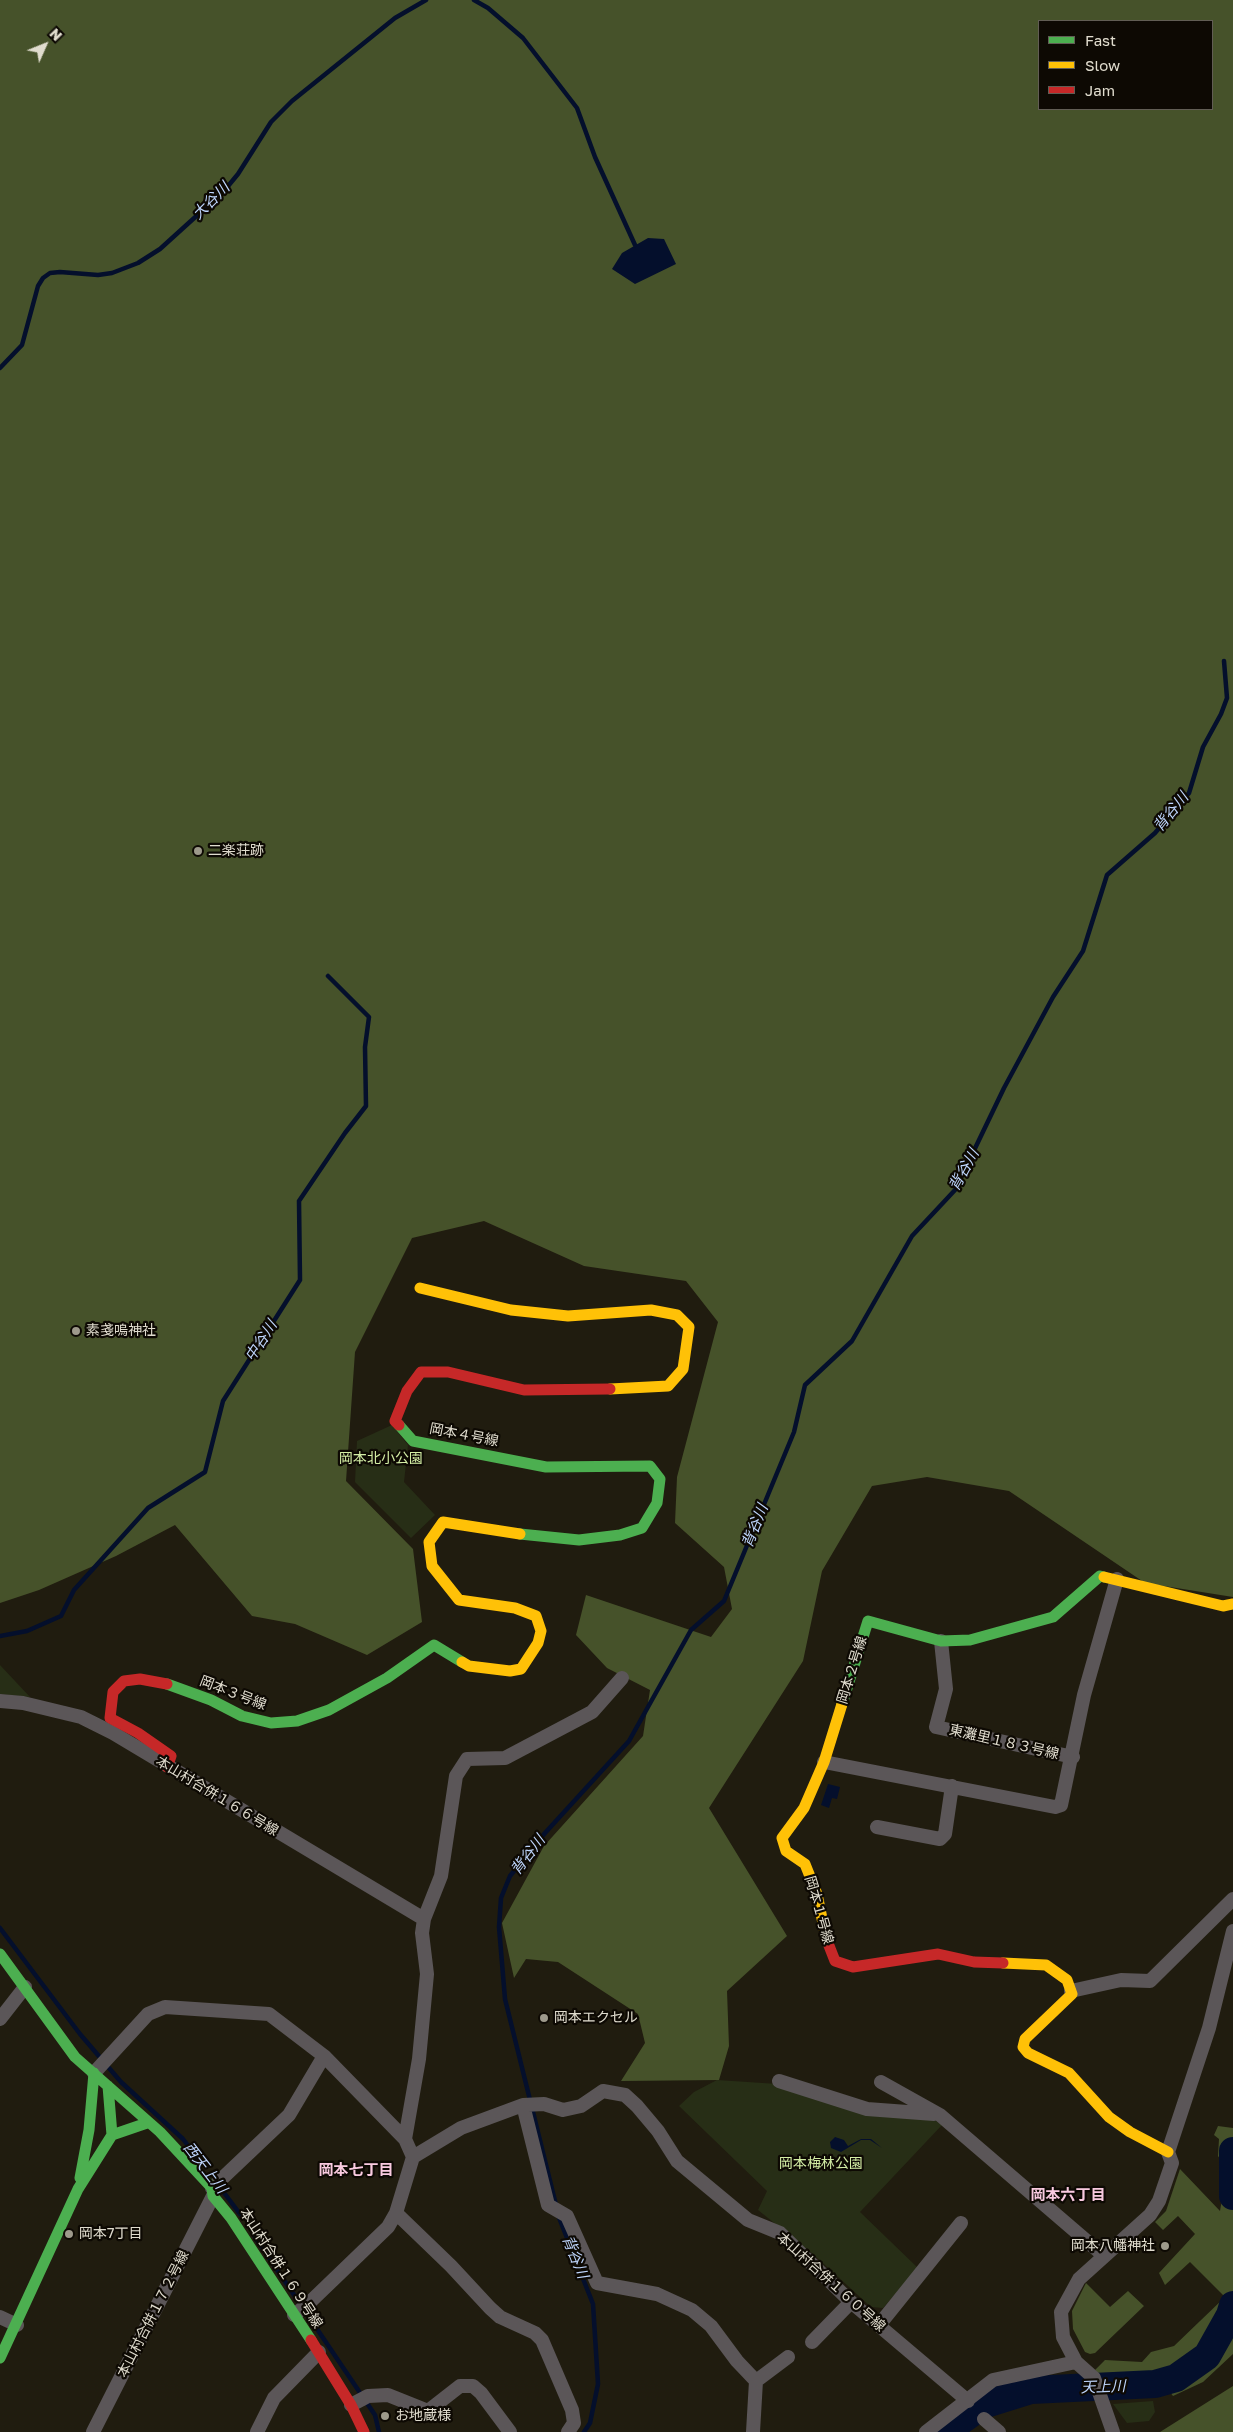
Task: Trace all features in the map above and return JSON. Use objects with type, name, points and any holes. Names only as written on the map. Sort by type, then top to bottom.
[{"type":"street","name":"岡本４号線","points":[[420,1288],[511,1310],[558,1315],[651,1310],[678,1315],[688,1327],[683,1369],[668,1386],[524,1390],[448,1372],[421,1372],[407,1391],[396,1421],[413,1441],[546,1467],[650,1466],[660,1479],[657,1503],[642,1528],[620,1535],[579,1540],[524,1536],[443,1522],[429,1542],[432,1566],[459,1600],[515,1608],[536,1616],[541,1631],[538,1643],[522,1669]]},
{"type":"street","points":[[941,1641],[970,1640],[1053,1617],[1100,1576],[1223,1606],[1233,1604]]},
{"type":"street","points":[[824,1762],[1058,1806],[1061,1805],[1084,1695],[1117,1579]]},
{"type":"street","name":"岡本２号線","points":[[824,1762],[868,1621],[941,1641]]},
{"type":"street","name":"東灘里１８３号線","points":[[941,1641],[946,1689],[936,1726],[1072,1757]]},
{"type":"street","name":"岡本３号線","points":[[167,1767],[171,1756],[138,1733],[110,1718],[113,1692],[124,1681],[140,1679],[167,1684],[211,1700],[242,1716],[271,1723],[297,1721],[330,1710],[388,1678],[434,1645],[469,1666],[510,1672],[522,1669]]},
{"type":"street","points":[[404,2139],[419,2059],[427,1974],[422,1933],[424,1919],[441,1876],[456,1776],[467,1759],[505,1758],[592,1712],[622,1678]]},
{"type":"street","name":"本山村合併１６６号線","points":[[0,1701],[23,1703],[82,1717],[113,1733],[424,1919]]},
{"type":"street","name":"岡本１号線","points":[[824,1762],[804,1808],[782,1838],[786,1851],[805,1864],[817,1894],[826,1940],[835,1961],[853,1967],[938,1954],[974,1962],[1046,1966],[1067,1980],[1071,1991]]},
{"type":"street","points":[[877,1827],[940,1839],[945,1834],[952,1786]]},
{"type":"street","points":[[1168,2152],[1130,2132],[1109,2117],[1068,2073],[1028,2053],[1023,2047],[1025,2039],[1058,2010],[1072,1994],[1071,1991],[1121,1980],[1150,1981],[1233,1899]]},
{"type":"street","points":[[1112,2432],[1094,2378],[1076,2362],[1063,2337],[1061,2312],[1079,2279],[1103,2254],[1150,2215],[1159,2201],[1172,2164],[1168,2152],[1209,2028],[1233,1931]]},
{"type":"street","name":"本山村合併１６９号線","points":[[0,1954],[75,2057],[147,2123],[160,2132],[212,2192],[294,2314],[351,2405],[364,2432]]},
{"type":"street","points":[[0,2019],[25,1987]]},
{"type":"street","points":[[78,2190],[89,2130],[94,2073],[148,2014],[165,2007],[269,2014],[324,2056],[404,2139],[412,2157],[396,2213],[388,2227],[308,2304],[294,2314]]},
{"type":"street","points":[[212,2192],[225,2176],[289,2115],[324,2056]]},
{"type":"street","points":[[779,2081],[867,2109],[940,2114]]},
{"type":"street","points":[[881,2082],[940,2114],[1103,2254]]},
{"type":"street","points":[[0,2358],[17,2325],[78,2190],[112,2135],[108,2086]]},
{"type":"street","name":"本山村合併１６０号線","points":[[412,2157],[461,2128],[523,2105],[544,2104],[563,2110],[581,2106],[603,2091],[624,2095],[638,2106],[658,2131],[677,2161],[748,2220],[780,2233],[851,2302],[968,2401]]},
{"type":"street","points":[[523,2105],[548,2205],[567,2216],[597,2283],[657,2294],[692,2310],[711,2326],[737,2361],[756,2380],[753,2432]]},
{"type":"street","points":[[112,2135],[147,2123]]},
{"type":"street","name":"本山村合併１７２号線","points":[[93,2432],[212,2192]]},
{"type":"street","points":[[396,2213],[500,2317],[535,2333],[542,2340],[572,2410],[574,2423],[568,2432]]},
{"type":"street","points":[[879,2325],[961,2223]]},
{"type":"street","points":[[812,2342],[851,2302]]},
{"type":"street","points":[[0,2317],[17,2325]]},
{"type":"street","points":[[257,2432],[274,2398],[318,2352]]},
{"type":"street","points":[[756,2380],[788,2357]]},
{"type":"street","points":[[926,2432],[993,2380],[1076,2362]]},
{"type":"street","points":[[351,2405],[368,2396],[388,2395],[428,2410],[460,2386],[473,2386],[482,2393],[510,2432]]},
{"type":"street","points":[[984,2419],[999,2432]]},
{"type":"green space","points":[[0,0],[1233,0],[1233,1597],[1145,1583],[1009,1491],[927,1477],[872,1486],[822,1571],[803,1661],[709,1808],[787,1936],[727,1991],[729,2046],[719,2080],[621,2081],[645,2043],[638,2014],[558,1962],[526,1959],[514,1978],[502,1923],[544,1846],[643,1736],[650,1690],[607,1668],[576,1635],[586,1595],[711,1637],[732,1609],[724,1567],[675,1523],[677,1477],[718,1322],[686,1281],[584,1266],[484,1221],[412,1238],[355,1352],[346,1481],[413,1549],[422,1622],[367,1655],[295,1624],[252,1616],[175,1525],[116,1556],[39,1590],[0,1603]]},
{"type":"green space","name":"岡本北小公園","points":[[392,1425],[408,1445],[404,1482],[435,1515],[411,1538],[355,1482],[357,1441]]},
{"type":"green space","points":[[0,1665],[30,1697],[0,1694]]},
{"type":"green space","name":"岡本梅林公園","points":[[717,2080],[778,2084],[931,2118],[942,2125],[860,2212],[918,2268],[883,2308],[871,2307],[813,2254],[758,2210],[767,2191],[679,2106],[694,2092]]},
{"type":"green space","points":[[1218,2126],[1233,2128],[1233,2354],[1203,2382],[1173,2396],[1170,2392],[1206,2367],[1226,2346],[1226,2333],[1212,2337],[1181,2362],[1143,2378],[1108,2382],[1095,2370],[1105,2360],[1142,2362],[1151,2352],[1174,2346],[1225,2297],[1190,2262],[1165,2285],[1159,2273],[1195,2234],[1178,2216],[1163,2230],[1155,2222],[1166,2211],[1180,2169],[1220,2211],[1227,2169],[1218,2156],[1219,2139],[1214,2135]]},
{"type":"green space","points":[[1086,2283],[1110,2307],[1128,2291],[1144,2306],[1095,2353],[1090,2354],[1085,2352],[1073,2329],[1072,2311]]},
{"type":"green space","points":[[1233,2386],[1233,2432],[1160,2432]]},
{"type":"green space","points":[[1153,2401],[1155,2412],[1149,2421],[1127,2423],[1113,2404]]},
{"type":"water","points":[[648,238],[664,239],[676,264],[635,284],[612,269],[622,253]]},
{"type":"water","points":[[828,1784],[840,1787],[837,1799],[832,1798],[829,1808],[821,1805]]},
{"type":"water","points":[[835,2137],[844,2140],[848,2146],[861,2139],[871,2139],[882,2148],[870,2140],[861,2140],[841,2152],[831,2148],[830,2142]]},
{"type":"waterway","name":"大谷川","points":[[0,368],[22,345],[38,286],[43,278],[50,273],[60,272],[98,275],[112,273],[138,263],[160,249],[224,191],[238,174],[271,122],[292,101],[395,18],[426,0]]},
{"type":"waterway","points":[[474,0],[488,8],[523,38],[577,108],[595,157],[635,245]]},
{"type":"waterway","name":"背谷川","points":[[556,2205],[505,1999],[499,1927],[501,1898],[510,1876],[545,1833],[629,1741],[691,1630],[724,1601],[794,1432],[805,1385],[852,1341],[912,1236],[955,1190],[1004,1088],[1053,997],[1083,951],[1107,875],[1155,833],[1189,793],[1203,747],[1221,714],[1227,698],[1224,661]]},
{"type":"waterway","name":"中谷川","points":[[0,1636],[27,1631],[61,1616],[74,1590],[148,1508],[205,1472],[223,1401],[300,1280],[299,1201],[345,1133],[366,1106],[365,1047],[369,1017],[328,976]]},
{"type":"waterway","name":"西天上川","points":[[0,1928],[80,2034],[121,2082],[183,2139],[199,2160]]},
{"type":"waterway","name":"天上川","points":[[1233,2151],[1233,2196]]},
{"type":"waterway","name":"西天上川","points":[[219,2186],[240,2214]]},
{"type":"waterway","name":"背谷川","points":[[558,2215],[593,2304],[598,2384],[590,2423],[584,2432]]},
{"type":"waterway","name":"西天上川","points":[[255,2237],[375,2415],[379,2432]]},
{"type":"waterway","name":"天上川","points":[[945,2432],[983,2405],[1031,2390],[1155,2384],[1176,2378],[1207,2356],[1230,2315],[1233,2305]]},
{"type":"traffic: fast","points":[[399,1425],[413,1441],[546,1467],[650,1466],[660,1479],[657,1503],[642,1528],[620,1535],[579,1540],[520,1534]]},
{"type":"traffic: fast","points":[[842,1704],[868,1621],[941,1641],[970,1640],[1053,1617],[1100,1576],[1104,1577]]},
{"type":"traffic: fast","points":[[167,1684],[211,1700],[242,1716],[271,1723],[297,1721],[329,1710],[387,1678],[434,1645],[462,1662]]},
{"type":"traffic: fast","points":[[0,1954],[75,2057],[160,2132],[212,2188],[213,2196],[231,2218],[311,2340]]},
{"type":"traffic: fast","points":[[80,2178],[89,2130],[94,2073]]},
{"type":"traffic: fast","points":[[108,2086],[112,2135]]},
{"type":"traffic: fast","points":[[0,2358],[78,2189],[112,2135],[147,2123]]},
{"type":"traffic: slow","points":[[420,1288],[511,1310],[568,1316],[651,1310],[677,1315],[689,1327],[683,1369],[668,1386],[610,1389]]},
{"type":"traffic: slow","points":[[462,1662],[469,1666],[510,1671],[521,1669],[538,1643],[541,1631],[536,1616],[515,1608],[459,1600],[432,1566],[429,1542],[443,1522],[520,1534]]},
{"type":"traffic: slow","points":[[1104,1577],[1223,1606],[1233,1604]]},
{"type":"traffic: slow","points":[[826,1938],[817,1894],[805,1864],[786,1851],[782,1838],[804,1808],[824,1762],[842,1704]]},
{"type":"traffic: slow","points":[[1003,1963],[1046,1965],[1067,1980],[1072,1994],[1025,2039],[1023,2047],[1028,2053],[1069,2073],[1109,2117],[1130,2132],[1168,2152]]},
{"type":"traffic: jam","points":[[399,1425],[395,1421],[407,1391],[421,1372],[448,1372],[524,1390],[610,1389]]},
{"type":"traffic: jam","points":[[167,1684],[140,1679],[124,1681],[113,1692],[110,1718],[138,1733],[171,1756],[167,1767]]},
{"type":"traffic: jam","points":[[826,1938],[835,1961],[853,1967],[938,1954],[974,1962],[1003,1963]]},
{"type":"traffic: jam","points":[[311,2340],[351,2405],[364,2432]]},
{"type":"place","name":"二楽荘跡","points":[[198,851]]},
{"type":"place","name":"素戔嗚神社","points":[[76,1331]]},
{"type":"place","name":"岡本エクセル","points":[[544,2018]]},
{"type":"place","name":"岡本7丁目","points":[[69,2234]]},
{"type":"place","name":"岡本八幡神社","points":[[1165,2246]]},
{"type":"place","name":"お地蔵様","points":[[385,2416]]},
{"type":"district","name":"岡本七丁目","points":[[356,2170]]},
{"type":"district","name":"岡本六丁目","points":[[1068,2195]]}]
